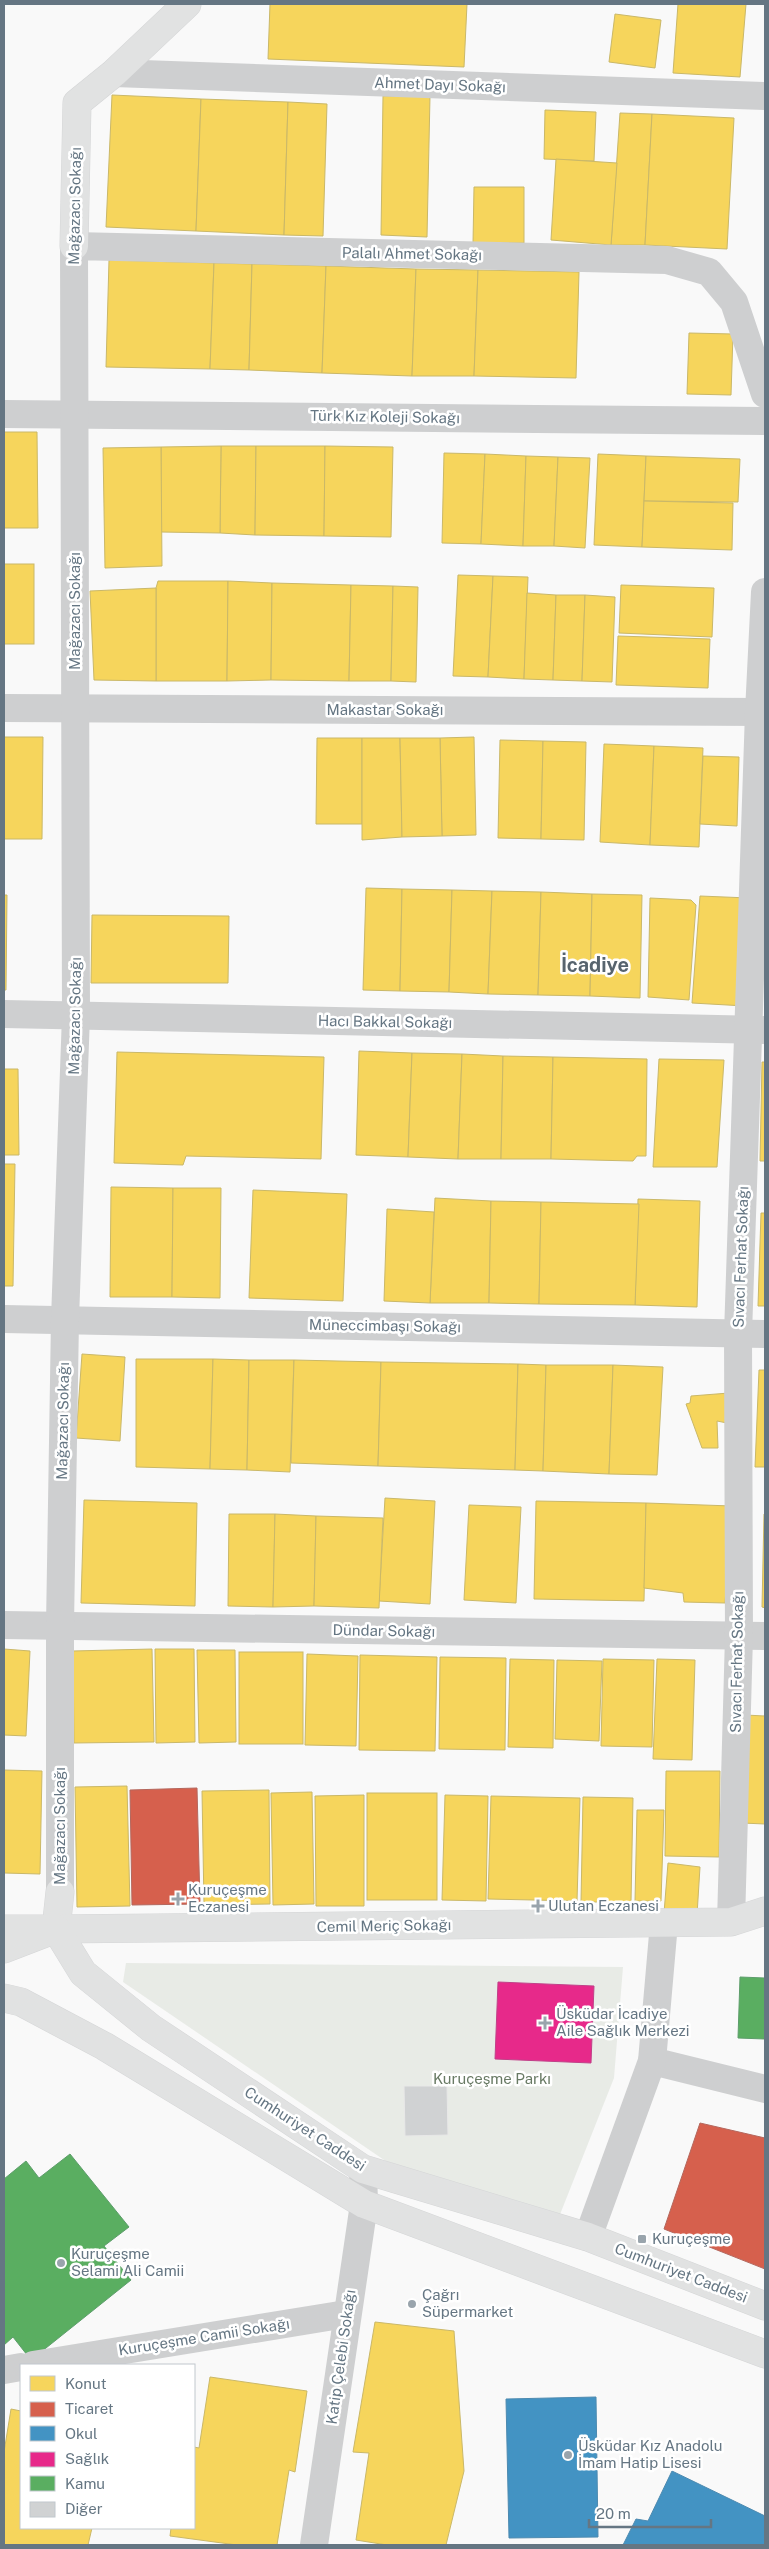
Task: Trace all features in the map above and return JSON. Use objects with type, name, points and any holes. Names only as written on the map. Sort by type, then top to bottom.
[{"type":"main road","points":[[114,73],[187,4]]},
{"type":"main road","name":"Mağazacı Sokağı","points":[[74,246],[77,104],[114,73]]},
{"type":"main road","name":"Mağazacı Sokağı","points":[[56,1929],[60,1892]]},
{"type":"main road","name":"Cemil Meriç Sokağı","points":[[4,1949],[56,1929],[731,1922],[765,1911]]},
{"type":"main road","points":[[4,1929],[56,1929]]},
{"type":"main road","name":"Cumhuriyet Caddesi","points":[[56,1929],[83,1973],[151,2028],[363,2169],[588,2237],[765,2306]]},
{"type":"main road","name":"Cumhuriyet Caddesi","points":[[4,1998],[22,2002],[104,2046],[364,2204],[765,2354]]},
{"type":"street","name":"Ahmet Dayı Sokağı","points":[[114,73],[764,94]]},
{"type":"street","name":"Palalı Ahmet Sokağı","points":[[74,246],[667,260],[709,272],[734,302],[765,394]]},
{"type":"street","name":"Mağazacı Sokağı","points":[[60,1892],[60,1626],[65,1319],[76,1015],[74,246]]},
{"type":"street","name":"Türk Kız Koleji Sokağı","points":[[4,414],[765,422]]},
{"type":"street","name":"Sıvacı Ferhat Sokağı","points":[[731,1922],[752,1636],[738,1334],[757,1030],[765,592]]},
{"type":"street","name":"Makastar Sokağı","points":[[4,708],[762,712]]},
{"type":"street","name":"Hacı Bakkal Sokağı","points":[[4,1014],[757,1030]]},
{"type":"street","name":"Müneccimbaşı Sokağı","points":[[4,1319],[765,1334]]},
{"type":"street","name":"Dündar Sokağı","points":[[4,1625],[752,1636]]},
{"type":"street","points":[[588,2237],[652,2062],[664,1923]]},
{"type":"street","points":[[652,2062],[765,2089]]},
{"type":"street","name":"Katip Çelebi Sokağı","points":[[314,2545],[346,2314],[364,2204],[363,2169]]},
{"type":"street","name":"Kuruçeşme Camii Sokağı","points":[[38,2364],[346,2314]]},
{"type":"street","points":[[4,2370],[20,2367]]},
{"type":"green space","name":"Kuruçeşme Parkı","points":[[126,1963],[623,1967],[614,2078],[557,2222],[390,2164],[123,1982]]},
{"type":"building: Konut","points":[[270,4],[467,4],[464,67],[268,59]]},
{"type":"building: Konut","points":[[678,4],[746,4],[740,77],[673,73]]},
{"type":"building: Konut","points":[[615,14],[661,20],[655,68],[609,62]]},
{"type":"building: Konut","points":[[112,95],[201,99],[196,231],[106,227]]},
{"type":"building: Konut","points":[[383,96],[430,96],[427,237],[381,235]]},
{"type":"building: Konut","points":[[201,99],[288,102],[284,235],[196,231]]},
{"type":"building: Konut","points":[[288,102],[327,104],[323,236],[284,235]]},
{"type":"building: Konut","points":[[545,110],[596,112],[594,161],[544,159]]},
{"type":"building: Konut","points":[[620,113],[652,114],[645,245],[611,245]]},
{"type":"building: Konut","points":[[652,114],[734,118],[727,249],[645,245]]},
{"type":"building: Konut","points":[[556,159],[617,163],[611,245],[551,240]]},
{"type":"building: Konut","points":[[474,187],[524,187],[524,243],[473,243]]},
{"type":"building: Konut","points":[[109,260],[214,263],[210,369],[106,367]]},
{"type":"building: Konut","points":[[214,263],[252,264],[249,370],[210,369]]},
{"type":"building: Konut","points":[[252,264],[326,266],[322,373],[249,370]]},
{"type":"building: Konut","points":[[326,266],[416,269],[412,376],[322,373]]},
{"type":"building: Konut","points":[[416,269],[478,270],[474,376],[412,376]]},
{"type":"building: Konut","points":[[478,270],[579,272],[576,378],[474,376]]},
{"type":"building: Konut","points":[[689,333],[733,334],[731,395],[687,394]]},
{"type":"building: Konut","points":[[4,432],[37,432],[38,528],[4,528]]},
{"type":"building: Konut","points":[[221,446],[256,446],[255,535],[220,533]]},
{"type":"building: Konut","points":[[221,446],[220,533],[161,532],[161,447]]},
{"type":"building: Konut","points":[[256,446],[325,446],[324,536],[255,535]]},
{"type":"building: Konut","points":[[325,446],[393,447],[391,537],[324,536]]},
{"type":"building: Konut","points":[[161,447],[162,566],[105,568],[103,448]]},
{"type":"building: Konut","points":[[444,453],[485,454],[481,544],[442,543]]},
{"type":"building: Konut","points":[[485,454],[526,456],[523,546],[481,544]]},
{"type":"building: Konut","points":[[598,454],[646,456],[642,547],[594,545]]},
{"type":"building: Konut","points":[[526,456],[558,457],[554,546],[523,546]]},
{"type":"building: Konut","points":[[646,456],[740,459],[738,502],[644,501]]},
{"type":"building: Konut","points":[[558,457],[590,458],[585,548],[554,546]]},
{"type":"building: Konut","points":[[644,501],[733,503],[732,550],[642,547]]},
{"type":"building: Konut","points":[[4,564],[34,564],[34,644],[4,644]]},
{"type":"building: Konut","points":[[458,575],[493,576],[488,677],[453,676]]},
{"type":"building: Konut","points":[[493,576],[528,577],[524,679],[488,677]]},
{"type":"building: Konut","points":[[158,581],[228,581],[227,681],[156,681],[156,588]]},
{"type":"building: Konut","points":[[228,581],[272,583],[271,680],[227,681]]},
{"type":"building: Konut","points":[[272,583],[351,585],[349,681],[271,680]]},
{"type":"building: Konut","points":[[351,585],[393,586],[391,681],[349,681]]},
{"type":"building: Konut","points":[[621,585],[714,588],[712,637],[619,633]]},
{"type":"building: Konut","points":[[393,586],[418,587],[416,682],[391,681]]},
{"type":"building: Konut","points":[[156,588],[156,681],[94,680],[90,591]]},
{"type":"building: Konut","points":[[527,593],[556,595],[553,680],[524,679]]},
{"type":"building: Konut","points":[[556,595],[585,595],[582,681],[553,680]]},
{"type":"building: Konut","points":[[585,595],[615,597],[612,682],[582,681]]},
{"type":"building: Konut","points":[[618,636],[710,639],[708,688],[616,685]]},
{"type":"building: Konut","points":[[4,737],[43,737],[42,839],[4,839]]},
{"type":"building: Konut","points":[[474,737],[476,835],[442,836],[440,738]]},
{"type":"building: Konut","points":[[317,738],[362,738],[362,824],[316,824]]},
{"type":"building: Konut","points":[[362,738],[400,738],[402,837],[362,840]]},
{"type":"building: Konut","points":[[400,738],[440,738],[442,836],[402,837]]},
{"type":"building: Konut","points":[[500,740],[543,741],[541,839],[498,838]]},
{"type":"building: Konut","points":[[543,741],[586,742],[584,840],[541,839]]},
{"type":"building: Konut","points":[[604,744],[654,746],[650,845],[600,842]]},
{"type":"building: Konut","points":[[654,746],[703,748],[699,847],[650,845]]},
{"type":"building: Konut","points":[[703,756],[739,757],[737,826],[700,824]]},
{"type":"building: Konut","points":[[366,888],[402,889],[400,991],[363,990]]},
{"type":"building: Konut","points":[[402,889],[452,890],[449,992],[400,991]]},
{"type":"building: Konut","points":[[452,890],[492,891],[488,994],[449,992]]},
{"type":"building: Konut","points":[[492,891],[541,892],[538,995],[488,994]]},
{"type":"building: Konut","points":[[541,892],[592,894],[590,996],[538,995]]},
{"type":"building: Konut","points":[[592,894],[642,895],[640,998],[590,996]]},
{"type":"building: Konut","points":[[4,895],[7,895],[6,990],[4,990]]},
{"type":"building: Konut","points":[[700,896],[749,898],[745,1006],[692,1003]]},
{"type":"building: Konut","points":[[650,898],[691,900],[696,905],[689,1000],[648,997]]},
{"type":"building: Konut","points":[[92,915],[229,916],[228,983],[91,983]]},
{"type":"building: Konut","points":[[359,1051],[412,1053],[408,1157],[356,1155]]},
{"type":"building: Konut","points":[[117,1052],[324,1057],[321,1159],[186,1156],[183,1165],[114,1163]]},
{"type":"building: Konut","points":[[412,1053],[462,1054],[458,1159],[408,1157]]},
{"type":"building: Konut","points":[[462,1054],[503,1056],[501,1159],[458,1159]]},
{"type":"building: Konut","points":[[503,1056],[553,1057],[551,1159],[501,1159]]},
{"type":"building: Konut","points":[[553,1057],[647,1059],[646,1156],[637,1156],[633,1161],[551,1159]]},
{"type":"building: Konut","points":[[659,1059],[724,1060],[717,1167],[653,1167]]},
{"type":"building: Konut","points":[[762,1062],[765,1062],[765,1161],[760,1161]]},
{"type":"building: Konut","points":[[4,1069],[18,1069],[19,1155],[4,1155]]},
{"type":"building: Konut","points":[[4,1164],[15,1164],[13,1286],[4,1286]]},
{"type":"building: Konut","points":[[111,1187],[173,1188],[172,1297],[110,1297]]},
{"type":"building: Konut","points":[[173,1188],[221,1188],[220,1298],[172,1297]]},
{"type":"building: Konut","points":[[253,1190],[347,1194],[343,1301],[249,1298]]},
{"type":"building: Konut","points":[[435,1198],[491,1201],[489,1303],[430,1303]]},
{"type":"building: Konut","points":[[638,1199],[700,1201],[697,1307],[635,1305]]},
{"type":"building: Konut","points":[[491,1201],[541,1202],[539,1304],[489,1303]]},
{"type":"building: Konut","points":[[541,1202],[639,1204],[635,1305],[539,1304]]},
{"type":"building: Konut","points":[[387,1209],[434,1212],[430,1303],[384,1301]]},
{"type":"building: Konut","points":[[761,1213],[765,1213],[765,1306],[758,1306]]},
{"type":"building: Konut","points":[[82,1354],[125,1357],[120,1441],[76,1438]]},
{"type":"building: Konut","points":[[136,1359],[213,1359],[210,1469],[136,1467]]},
{"type":"building: Konut","points":[[213,1359],[249,1360],[247,1470],[210,1469]]},
{"type":"building: Konut","points":[[249,1360],[294,1360],[290,1472],[247,1470]]},
{"type":"building: Konut","points":[[294,1360],[381,1362],[378,1466],[291,1463]]},
{"type":"building: Konut","points":[[381,1362],[518,1364],[515,1470],[378,1466]]},
{"type":"building: Konut","points":[[518,1364],[546,1365],[543,1471],[515,1470]]},
{"type":"building: Konut","points":[[546,1365],[613,1365],[609,1474],[543,1471]]},
{"type":"building: Konut","points":[[613,1365],[663,1367],[657,1475],[609,1474]]},
{"type":"building: Konut","points":[[759,1370],[765,1370],[765,1467],[755,1467]]},
{"type":"building: Konut","points":[[729,1393],[727,1423],[717,1421],[718,1448],[702,1448],[686,1404],[690,1403],[691,1396]]},
{"type":"building: Konut","points":[[385,1498],[435,1501],[430,1604],[379,1601]]},
{"type":"building: Konut","points":[[84,1500],[197,1503],[195,1606],[81,1603]]},
{"type":"building: Konut","points":[[536,1501],[646,1503],[644,1601],[534,1599]]},
{"type":"building: Konut","points":[[646,1503],[732,1506],[725,1603],[684,1602],[683,1593],[644,1588]]},
{"type":"building: Konut","points":[[469,1505],[521,1507],[516,1603],[464,1600]]},
{"type":"building: Konut","points":[[229,1514],[275,1514],[273,1607],[228,1606]]},
{"type":"building: Konut","points":[[275,1514],[316,1516],[314,1606],[273,1607]]},
{"type":"building: Konut","points":[[765,1514],[765,1608],[762,1607]]},
{"type":"building: Konut","points":[[316,1516],[383,1518],[379,1608],[314,1606]]},
{"type":"building: Konut","points":[[4,1649],[30,1651],[26,1736],[4,1735]]},
{"type":"building: Konut","points":[[152,1649],[154,1742],[74,1743],[73,1651]]},
{"type":"building: Konut","points":[[155,1649],[194,1649],[195,1742],[156,1743]]},
{"type":"building: Konut","points":[[197,1650],[235,1650],[236,1742],[199,1743]]},
{"type":"building: Konut","points":[[239,1652],[303,1652],[303,1744],[239,1744]]},
{"type":"building: Konut","points":[[307,1654],[358,1656],[356,1746],[305,1745]]},
{"type":"building: Konut","points":[[360,1655],[437,1657],[435,1751],[359,1750]]},
{"type":"building: Konut","points":[[440,1657],[506,1658],[505,1750],[439,1749]]},
{"type":"building: Konut","points":[[510,1659],[554,1660],[553,1748],[508,1747]]},
{"type":"building: Konut","points":[[603,1659],[654,1660],[652,1747],[601,1746]]},
{"type":"building: Konut","points":[[657,1659],[695,1660],[692,1760],[653,1759]]},
{"type":"building: Konut","points":[[557,1660],[602,1661],[599,1741],[555,1739]]},
{"type":"building: Konut","points":[[745,1715],[765,1716],[765,1824],[742,1823]]},
{"type":"building: Konut","points":[[4,1770],[42,1771],[40,1874],[4,1873]]},
{"type":"building: Konut","points":[[666,1771],[720,1771],[719,1857],[665,1856]]},
{"type":"building: Konut","points":[[127,1786],[130,1906],[77,1907],[75,1787]]},
{"type":"building: Konut","points":[[269,1790],[270,1904],[204,1905],[202,1791]]},
{"type":"building: Konut","points":[[312,1792],[314,1904],[273,1905],[271,1793]]},
{"type":"building: Konut","points":[[367,1793],[437,1793],[437,1900],[367,1900]]},
{"type":"building: Konut","points":[[364,1795],[364,1906],[316,1906],[315,1796]]},
{"type":"building: Konut","points":[[445,1795],[488,1796],[486,1901],[442,1900]]},
{"type":"building: Konut","points":[[491,1796],[580,1798],[577,1901],[488,1899]]},
{"type":"building: Konut","points":[[583,1797],[633,1798],[631,1902],[581,1902]]},
{"type":"building: Konut","points":[[637,1810],[664,1810],[661,1901],[635,1901]]},
{"type":"building: Konut","points":[[668,1863],[700,1867],[697,1915],[664,1913]]},
{"type":"building: Konut","points":[[375,2322],[454,2331],[464,2471],[446,2545],[387,2545],[356,2540],[369,2453],[353,2452]]},
{"type":"building: Konut","points":[[210,2377],[307,2391],[295,2472],[289,2470],[277,2545],[237,2545],[170,2536],[171,2529],[195,2529],[195,2447],[199,2448]]},
{"type":"building: Konut","points":[[11,2409],[20,2411],[20,2529],[92,2529],[88,2545],[4,2545],[4,2452]]},
{"type":"building: Ticaret","points":[[197,1788],[200,1904],[132,1905],[130,1790]]},
{"type":"building: Ticaret","points":[[700,2123],[765,2138],[765,2269],[664,2229]]},
{"type":"building: Okul","points":[[596,2397],[598,2537],[509,2538],[506,2399]]},
{"type":"building: Okul","points":[[672,2471],[765,2516],[765,2545],[623,2545],[636,2519],[648,2521]]},
{"type":"building: Sağlık","name":"Üsküdar İcadiye Aile Sağlık Merkezi","points":[[498,1982],[594,1986],[591,2063],[495,2059]]},
{"type":"building: Kamu","points":[[740,1977],[765,1978],[765,2039],[738,2038]]},
{"type":"building: Kamu","name":"Kuruçeşme Selami Ali Camii","points":[[70,2154],[129,2227],[104,2246],[131,2280],[31,2360],[13,2337],[4,2345],[4,2179],[26,2161],[39,2178]]},
{"type":"building: Diğer","points":[[404,2086],[447,2086],[448,2135],[405,2136]]},
{"type":"place","name":"Kuruçeşme Eczanesi","points":[[178,1899]]},
{"type":"place","name":"Ulutan Eczanesi","points":[[538,1906]]},
{"type":"place","name":"Üsküdar İcadiye Aile Sağlık Merkezi","points":[[545,2023]]},
{"type":"place","name":"Kuruçeşme","points":[[642,2239]]},
{"type":"place","name":"Kuruçeşme Selami Ali Camii","points":[[61,2263]]},
{"type":"place","name":"Çağrı Süpermarket","points":[[412,2304]]},
{"type":"place","name":"Üsküdar Kız Anadolu İmam Hatip Lisesi","points":[[568,2455]]},
{"type":"district","name":"İcadiye","points":[[595,965]]}]
